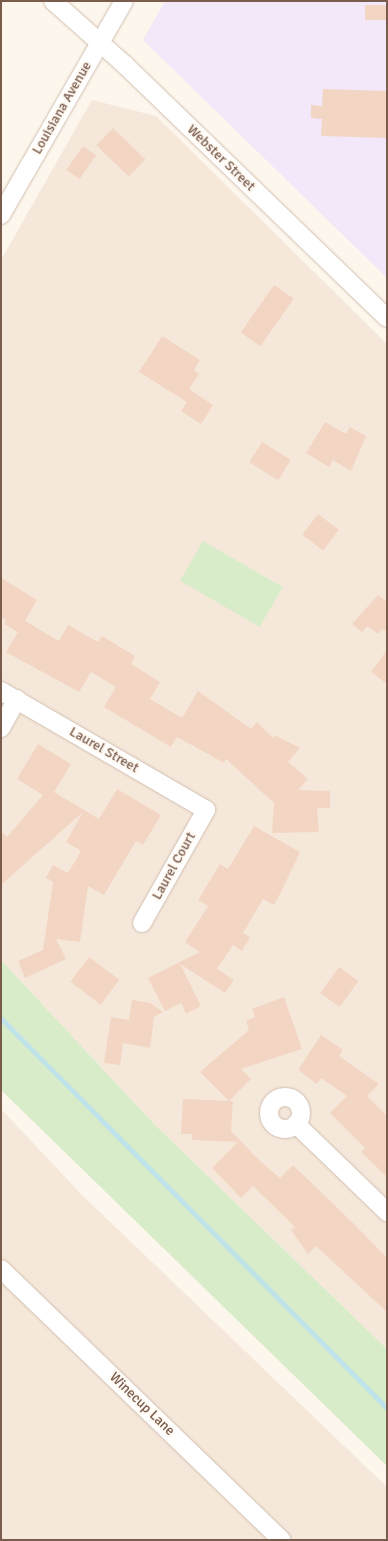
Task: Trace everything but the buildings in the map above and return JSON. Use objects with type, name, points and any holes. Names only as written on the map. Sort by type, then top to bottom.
[{"type":"street","name":"Webster Street","points":[[53,1],[98,45],[125,65],[387,318]]},
{"type":"street","name":"Louisiana Avenue","points":[[1,215],[124,1]]},
{"type":"street","name":"Laurel Street","points":[[1,691],[206,810]]},
{"type":"street","points":[[1,728],[17,699]]},
{"type":"street","name":"Laurel Court","points":[[142,923],[206,810]]},
{"type":"street","points":[[296,1124],[387,1212]]},
{"type":"street","name":"Winecup Lane","points":[[1,1269],[282,1540]]},
{"type":"shaded area","points":[[165,1],[387,1],[387,278],[143,40]]},
{"type":"shaded area","points":[[92,100],[156,116],[387,344],[387,1349],[155,1125],[1,960],[1,260]]},
{"type":"shaded area","points":[[1,1109],[83,1196],[387,1487],[387,1540],[1,1540]]},
{"type":"green space","points":[[203,541],[283,587],[260,627],[180,581]]},
{"type":"green space","points":[[1,960],[155,1125],[387,1349],[387,1466],[1,1090]]},
{"type":"waterway","points":[[1,1018],[387,1408]]}]
